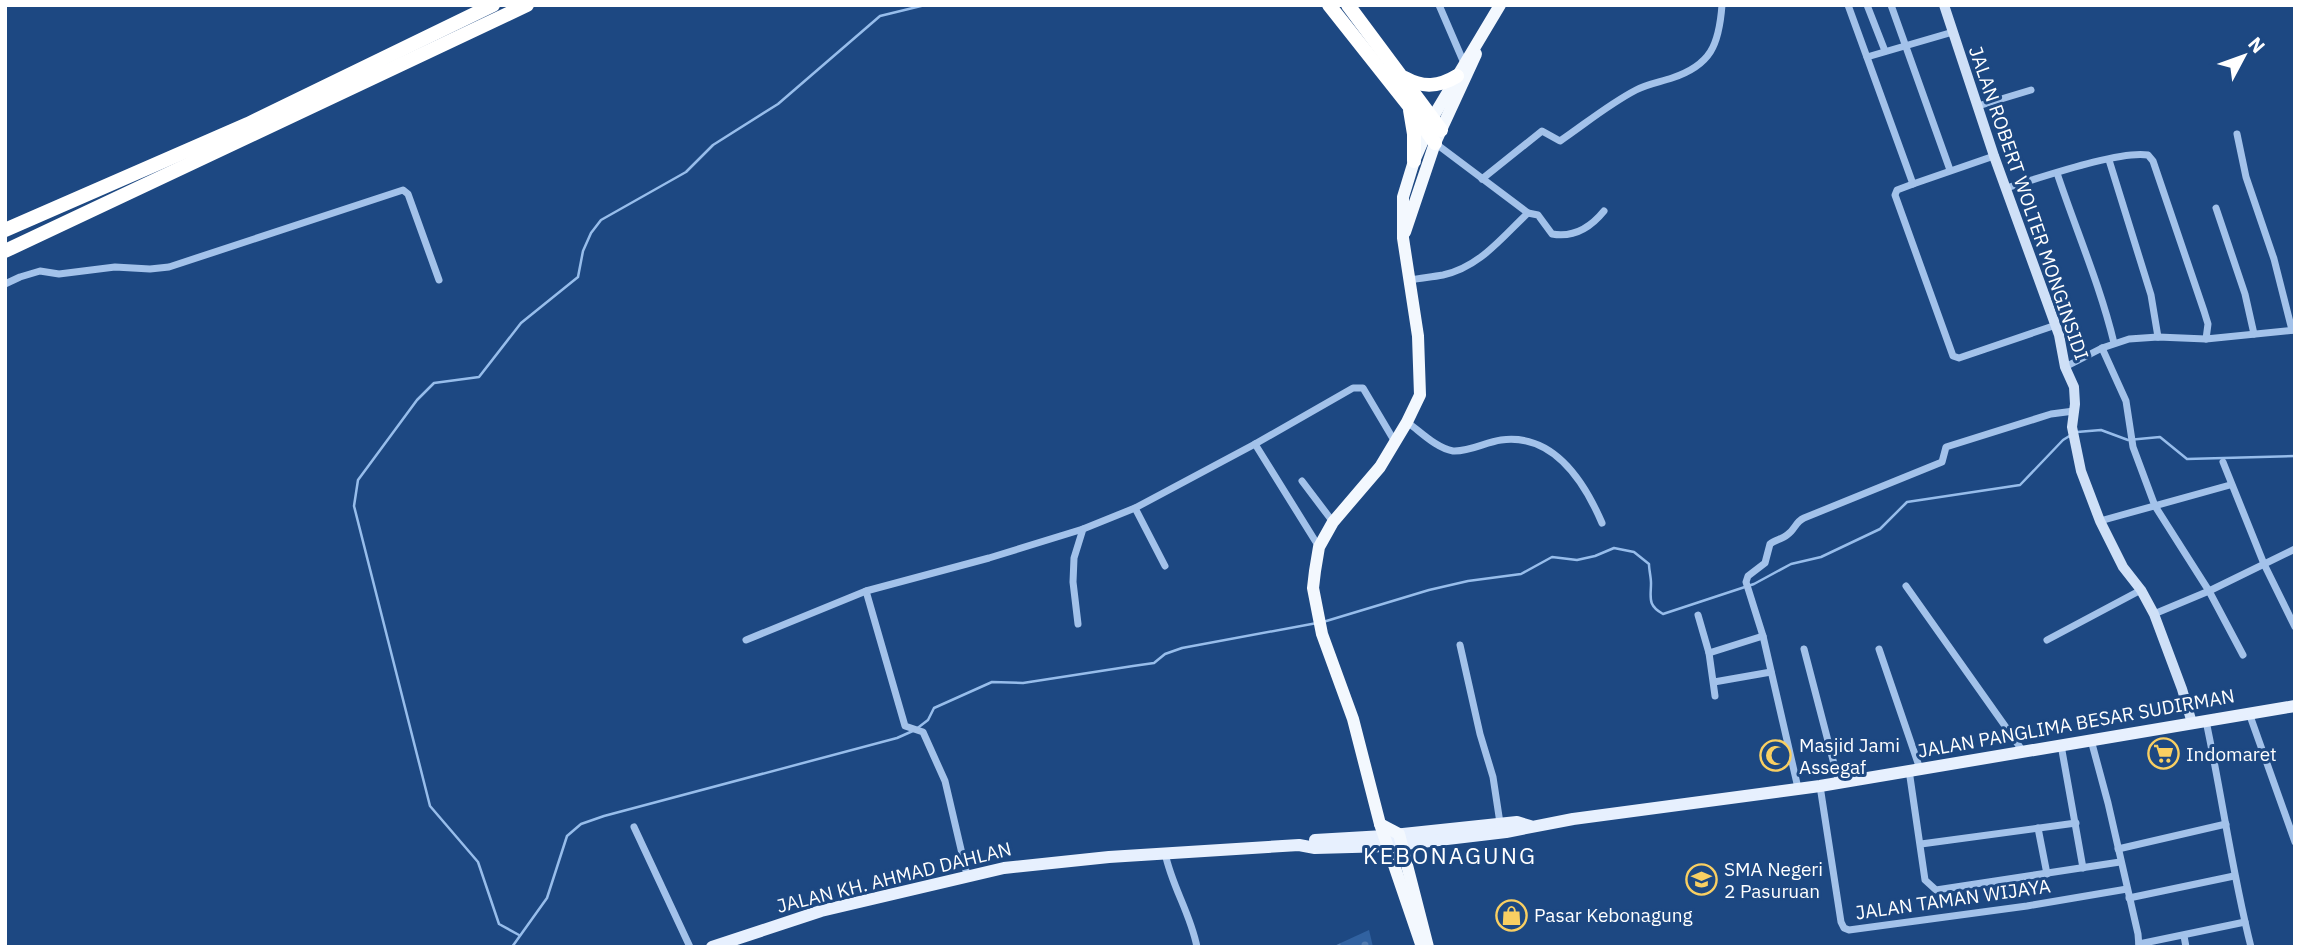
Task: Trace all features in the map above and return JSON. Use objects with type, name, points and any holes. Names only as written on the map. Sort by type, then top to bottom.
[{"type":"highway","points":[[5,230],[248,124],[493,5]]},
{"type":"highway","points":[[10,247],[527,5]]},
{"type":"highway","points":[[1329,5],[1409,106],[1434,130]]},
{"type":"highway","points":[[1348,5],[1403,78],[1434,130]]},
{"type":"highway","points":[[1422,947],[1353,719],[1322,634],[1313,588],[1319,547],[1333,522],[1380,467],[1420,395],[1418,336],[1403,239],[1403,197],[1414,161],[1463,85],[1482,38],[1500,5]]},
{"type":"highway","points":[[1403,239],[1434,130],[1460,69],[1482,38]]},
{"type":"highway","points":[[1403,78],[1414,83],[1437,85],[1460,69]]},
{"type":"highway","points":[[1409,106],[1413,121],[1414,161]]},
{"type":"highway","points":[[5,224],[27,221]]},
{"type":"highway","points":[[1390,837],[1428,947]]},
{"type":"main road","name":"JALAN ROBERT WOLTER MONGINSIDI","points":[[1944,5],[1994,156],[2056,325],[2065,367],[2074,387],[2072,428],[2081,471],[2099,521],[2123,567],[2141,590],[2154,614],[2192,723]]},
{"type":"main road","name":"JALAN PANGLIMA BESAR SUDIRMAN","points":[[1390,837],[1506,832],[1839,783],[2295,706]]},
{"type":"main road","name":"JALAN PANGLIMA BESAR SUDIRMAN","points":[[1390,837],[1500,823],[1517,822],[1530,827]]},
{"type":"main road","name":"JALAN KH. AHMAD DAHLAN","points":[[713,947],[821,911],[967,875],[1037,863],[1299,845],[1313,840],[1390,837]]},
{"type":"street","points":[[1439,5],[1460,69]]},
{"type":"street","points":[[1482,178],[1542,131],[1560,141],[1636,90],[1691,71],[1707,58],[1715,45],[1721,27],[1722,5]]},
{"type":"street","points":[[1848,5],[1913,184]]},
{"type":"street","points":[[1867,5],[1885,51]]},
{"type":"street","points":[[1891,5],[1951,170]]},
{"type":"street","points":[[1867,57],[1953,32]]},
{"type":"street","points":[[1978,106],[2031,90]]},
{"type":"street","points":[[1434,130],[1482,178],[1528,213],[1538,215],[1549,232],[1559,235],[1578,232],[1597,220],[1604,211]]},
{"type":"street","points":[[2065,367],[2114,343],[2158,337],[2206,339],[2294,330],[2274,259],[2246,177],[2238,134]]},
{"type":"street","points":[[2006,188],[2109,160],[2144,154],[2153,161],[2204,311],[2208,324],[2206,339]]},
{"type":"street","points":[[1994,156],[1897,190],[1895,195],[1955,358],[2056,325]]},
{"type":"street","points":[[2109,160],[2151,295],[2158,337]]},
{"type":"street","points":[[2057,173],[2105,304],[2114,343]]},
{"type":"street","points":[[5,284],[40,271],[60,274],[115,267],[169,267],[403,190],[408,194],[439,280]]},
{"type":"street","points":[[2216,208],[2245,294],[2254,334]]},
{"type":"street","points":[[1410,280],[1445,274],[1473,262],[1528,213]]},
{"type":"street","points":[[2102,348],[2126,401],[2133,447],[2155,506],[2209,591],[2243,654]]},
{"type":"street","points":[[746,640],[866,591],[1083,529],[1135,508],[1357,387],[1363,388],[1368,394],[1395,442]]},
{"type":"street","points":[[1798,788],[1763,636],[1747,586],[1748,576],[1765,563],[1770,544],[1792,531],[1797,521],[1901,477],[1942,463],[1946,447],[2051,414],[2074,411]]},
{"type":"street","points":[[1407,422],[1444,449],[1456,451],[1501,440],[1524,439],[1537,443],[1560,459],[1582,484],[1602,523]]},
{"type":"street","points":[[1255,444],[1319,547]]},
{"type":"street","points":[[2223,463],[2264,564],[2295,627]]},
{"type":"street","points":[[1302,481],[1333,522]]},
{"type":"street","points":[[2099,521],[2230,485]]},
{"type":"street","points":[[1135,508],[1165,566]]},
{"type":"street","points":[[1078,624],[1073,582],[1074,558],[1083,529]]},
{"type":"street","points":[[2154,614],[2209,591],[2295,549]]},
{"type":"street","points":[[1906,586],[2022,750]]},
{"type":"street","points":[[2047,640],[2141,590]]},
{"type":"street","points":[[866,591],[905,726],[923,732],[945,781],[967,875]]},
{"type":"street","points":[[1698,615],[1709,653],[1715,696]]},
{"type":"street","points":[[1709,653],[1763,636]]},
{"type":"street","points":[[1460,645],[1480,734],[1493,777],[1500,823]]},
{"type":"street","points":[[1804,649],[1839,783]]},
{"type":"street","points":[[1879,649],[1914,770],[1925,880],[1936,890],[2120,862]]},
{"type":"street","points":[[1714,682],[1771,672]]},
{"type":"street","points":[[2249,713],[2295,842]]},
{"type":"street","points":[[2206,721],[2234,876],[2251,947]]},
{"type":"street","points":[[2091,739],[2139,945],[2245,922]]},
{"type":"street","points":[[2061,744],[2083,869]]},
{"type":"street","name":"JALAN TAMAN WIJAYA","points":[[1820,786],[1841,922],[1844,928],[1849,930],[2027,906],[2127,889]]},
{"type":"street","points":[[1921,844],[2076,823]]},
{"type":"street","points":[[2118,849],[2226,824]]},
{"type":"street","points":[[634,827],[690,947]]},
{"type":"street","points":[[2038,828],[2047,874]]},
{"type":"street","points":[[1165,853],[1175,888],[1192,922],[1197,947]]},
{"type":"street","points":[[2129,898],[2234,876]]},
{"type":"street","points":[[2184,936],[2186,947]]},
{"type":"green space","points":[[1369,930],[1373,947],[1332,947]]},
{"type":"waterway","points":[[519,935],[499,924],[478,862],[430,806],[354,506],[358,480],[417,400],[434,383],[479,377],[521,323],[578,277],[583,251],[591,233],[601,220],[686,172],[713,145],[778,104],[880,16],[925,5]]},
{"type":"waterway","points":[[2077,432],[2101,430],[2128,440],[2160,437],[2187,459],[2295,456]]},
{"type":"waterway","points":[[1323,622],[1429,590],[1468,581],[1521,574],[1552,557],[1577,560],[1614,548],[1634,552],[1649,564],[1651,601],[1663,614],[1754,584],[1791,564],[1821,557],[1880,529],[1907,502],[2020,485],[2071,435]]},
{"type":"waterway","points":[[512,947],[547,898],[567,836],[581,824],[897,738],[915,730],[928,720],[934,708],[992,682],[1023,683],[1154,663],[1165,654],[1182,648],[1317,623]]},
{"type":"place","name":"Indomaret","points":[[2163,754]]},
{"type":"place","name":"Masjid Jami Assegaf","points":[[1776,756]]},
{"type":"place","name":"SMA Negeri 2 Pasuruan","points":[[1701,880]]},
{"type":"place","name":"Pasar Kebonagung","points":[[1511,915]]},
{"type":"district","name":"KEBONAGUNG","points":[[1450,855]]}]
